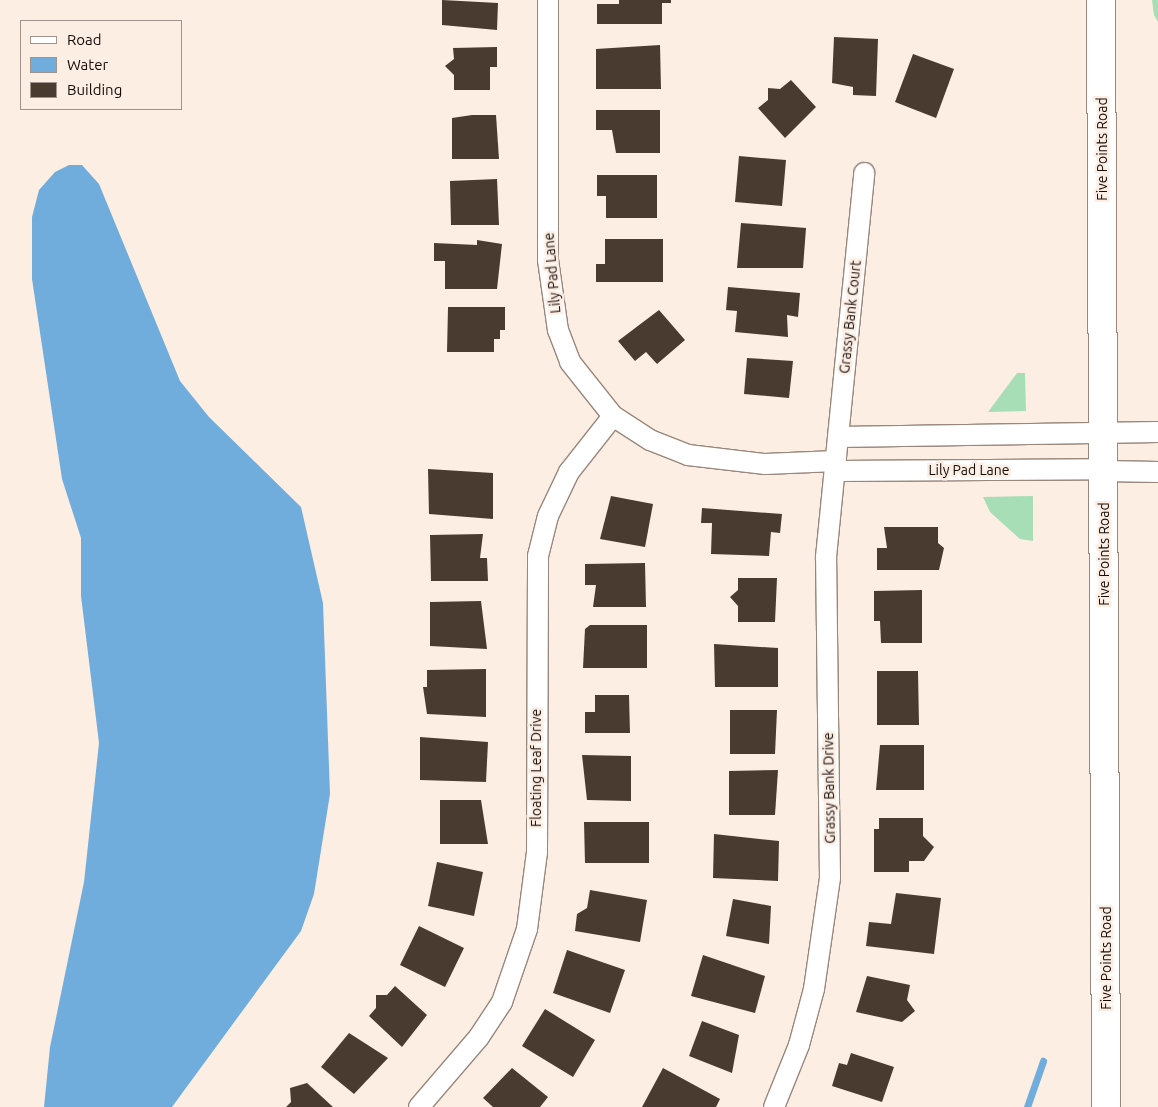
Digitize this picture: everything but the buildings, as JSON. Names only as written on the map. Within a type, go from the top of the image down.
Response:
[{"type":"street","name":"Lily Pad Lane","points":[[548,0],[552,299],[570,362],[613,416],[650,440],[688,454],[765,464],[1158,472]]},
{"type":"street","name":"Five Points Road","points":[[1101,0],[1106,1107]]},
{"type":"street","name":"Grassy Bank Court","points":[[835,466],[864,174]]},
{"type":"street","name":"Floating Leaf Drive","points":[[419,1107],[479,1038],[502,1002],[527,930],[537,852],[538,556],[548,516],[569,472],[613,416]]},
{"type":"street","points":[[838,437],[1104,431],[1158,432]]},
{"type":"street","name":"Grassy Bank Drive","points":[[774,1107],[799,1045],[814,989],[830,878],[826,557],[835,466]]},
{"type":"green space","points":[[1152,0],[1158,0],[1158,22],[1154,15]]},
{"type":"green space","points":[[1017,373],[1025,373],[1026,411],[988,412]]},
{"type":"green space","points":[[1033,496],[1033,541],[1020,539],[990,512],[983,497]]},
{"type":"water","points":[[69,165],[82,165],[99,184],[180,381],[209,417],[301,507],[323,603],[330,794],[314,894],[301,931],[172,1107],[44,1107],[50,1047],[84,882],[99,743],[81,596],[81,538],[62,479],[32,279],[32,217],[39,190],[55,172]]},
{"type":"waterway","points":[[1027,1107],[1043,1061]]}]
